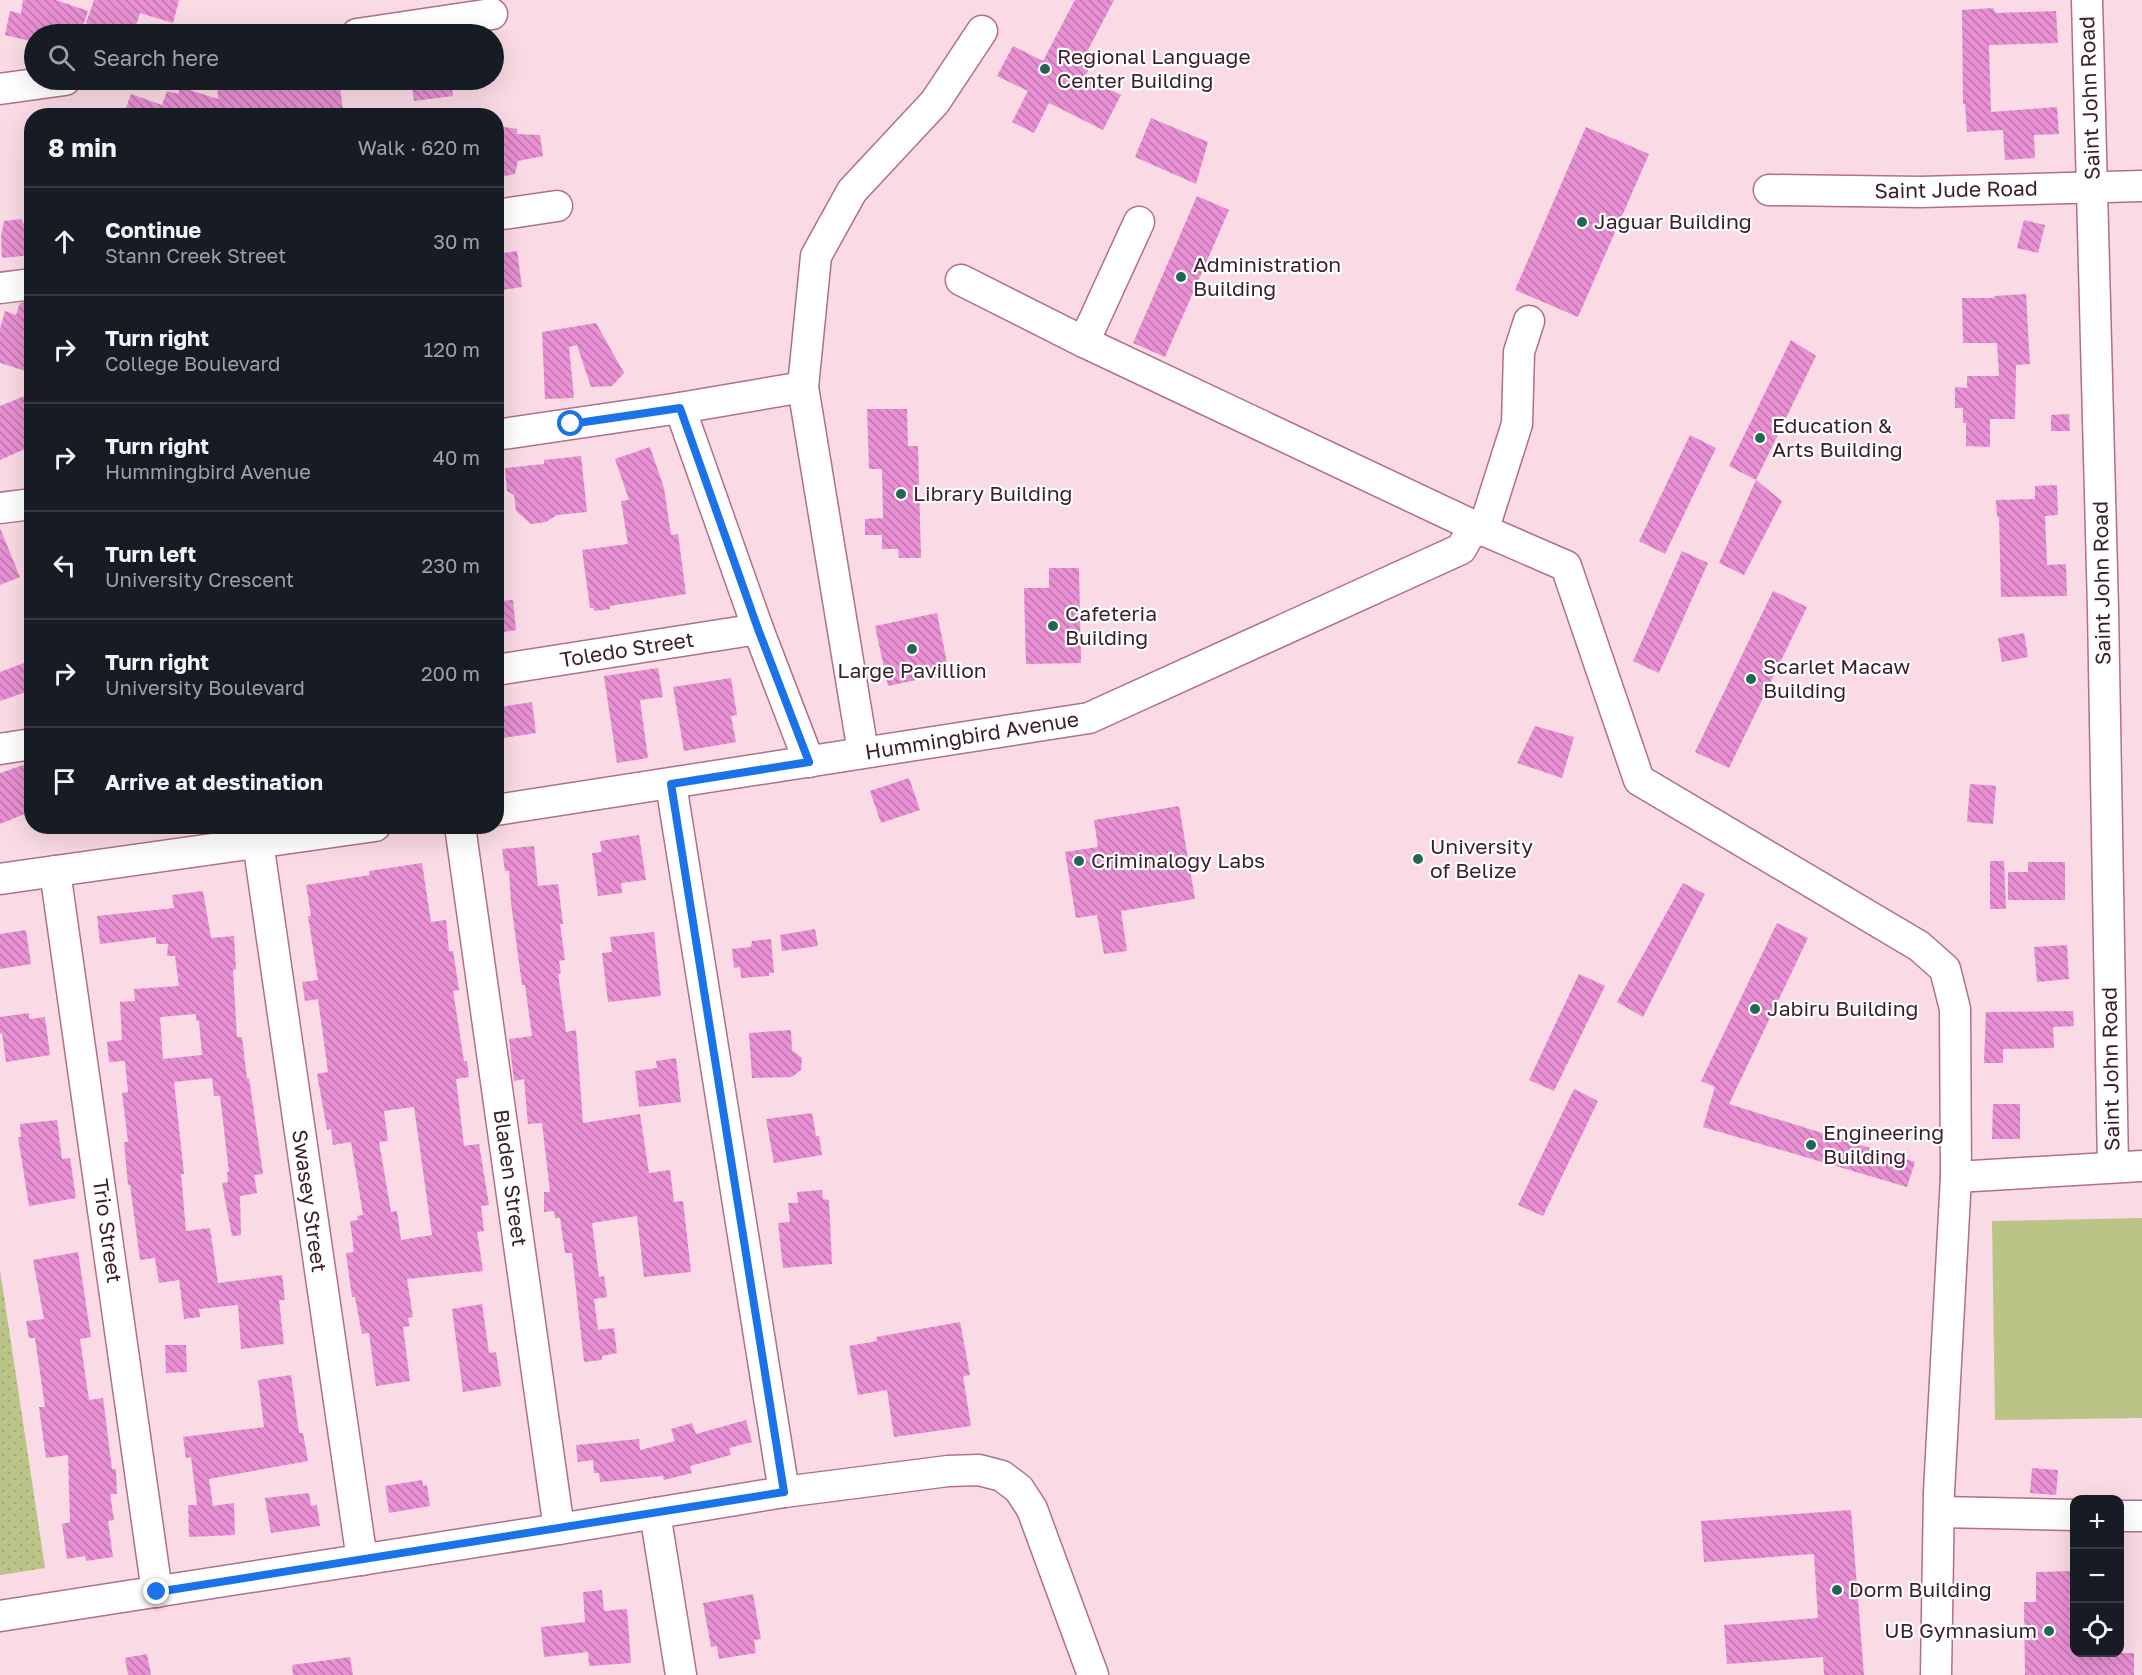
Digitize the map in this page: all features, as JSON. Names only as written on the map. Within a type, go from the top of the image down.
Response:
[{"type":"street","name":"Saint John Road","points":[[2087,0],[2127,1167]]},
{"type":"street","points":[[424,24],[492,14]]},
{"type":"street","points":[[863,752],[803,387],[816,256],[852,191],[935,102],[982,31]]},
{"type":"street","points":[[0,89],[24,86]]},
{"type":"street","name":"Saint Jude Road","points":[[1769,190],[1920,192],[2142,186]]},
{"type":"street","points":[[504,214],[557,206]]},
{"type":"street","points":[[1084,342],[1139,222]]},
{"type":"street","points":[[961,280],[1084,342],[1479,528],[1566,566],[1639,780],[1919,946],[1946,969],[1954,1010],[1956,1177],[1939,1512],[1936,1675]]},
{"type":"street","points":[[0,288],[24,285]]},
{"type":"street","name":"Hummingbird Avenue","points":[[504,809],[1089,718],[1461,549],[1479,528],[1517,424],[1520,352],[1528,321]]},
{"type":"street","points":[[504,434],[803,387]]},
{"type":"street","points":[[680,408],[758,629],[809,762]]},
{"type":"street","points":[[0,508],[24,505]]},
{"type":"street","name":"Toledo Street","points":[[504,669],[758,629]]},
{"type":"street","points":[[0,749],[24,745]]},
{"type":"street","points":[[671,784],[784,1492]]},
{"type":"street","points":[[0,879],[316,834]]},
{"type":"street","name":"Bladen Street","points":[[461,834],[559,1529]]},
{"type":"street","name":"Swasey Street","points":[[258,842],[362,1560]]},
{"type":"street","name":"Trio Street","points":[[55,871],[157,1592]]},
{"type":"street","points":[[1956,1177],[2127,1167]]},
{"type":"street","points":[[0,1616],[784,1492],[948,1471],[979,1470],[1002,1476],[1019,1489],[1032,1509],[1093,1675]]},
{"type":"street","points":[[1939,1512],[2070,1515]]},
{"type":"street","points":[[655,1513],[681,1675]]},
{"type":"street","points":[[2124,1516],[2142,1516]]},
{"type":"green space","points":[[2142,1218],[2142,1418],[1995,1420],[1992,1221]]},
{"type":"green space","points":[[0,1270],[45,1568],[0,1575]]},
{"type":"building","points":[[23,0],[56,0],[88,11],[83,24],[24,24],[24,40],[5,35],[10,11],[21,14]]},
{"type":"building","points":[[94,0],[179,0],[173,23],[140,13],[136,24],[86,23]]},
{"type":"building","name":"Regional Language Center Building","points":[[1075,0],[1114,0],[1088,50],[1096,54],[1085,77],[1121,95],[1103,130],[1049,103],[1034,133],[1012,122],[1028,91],[997,76],[1013,46],[1043,61]]},
{"type":"building","points":[[1993,8],[1996,13],[2056,11],[2058,43],[1989,45],[1991,112],[2057,107],[2059,134],[2034,135],[2035,158],[2005,160],[2003,130],[1967,132],[1965,104],[1963,104],[1962,10]]},
{"type":"building","points":[[179,90],[190,90],[218,99],[218,90],[340,90],[343,108],[126,108],[131,94],[162,105],[167,91],[178,94]]},
{"type":"building","points":[[412,90],[452,90],[453,96],[414,101]]},
{"type":"building","points":[[1151,118],[1208,142],[1196,184],[1135,157]]},
{"type":"building","points":[[504,127],[517,129],[517,134],[540,135],[543,156],[518,161],[515,174],[504,176]]},
{"type":"building","name":"Jaguar Building","points":[[1586,127],[1649,154],[1578,317],[1515,290]]},
{"type":"building","name":"Administration Building","points":[[1197,196],[1229,210],[1165,357],[1133,343]]},
{"type":"building","points":[[21,219],[24,224],[24,256],[2,258],[1,237],[4,221]]},
{"type":"building","points":[[2024,220],[2045,225],[2038,253],[2017,248]]},
{"type":"building","points":[[517,251],[522,287],[504,290],[504,253]]},
{"type":"building","points":[[2026,294],[2030,364],[2016,365],[2015,419],[1990,419],[1990,447],[1966,446],[1966,423],[1963,423],[1963,408],[1955,408],[1955,387],[1967,388],[1967,376],[1999,376],[1997,343],[1963,343],[1962,298],[1994,298],[1994,296]]},
{"type":"building","points":[[24,302],[24,370],[0,363],[0,329],[5,311],[16,315],[20,303]]},
{"type":"building","points":[[596,323],[624,373],[612,386],[591,387],[577,345],[569,347],[574,398],[545,399],[542,332]]},
{"type":"building","name":"Education & Arts Building","points":[[1791,340],[1816,356],[1756,480],[1729,466]]},
{"type":"building","points":[[24,396],[24,450],[0,460],[0,406]]},
{"type":"building","name":"Library Building","points":[[867,409],[907,409],[908,446],[918,446],[921,558],[899,558],[898,549],[882,549],[882,535],[865,535],[865,519],[883,518],[882,469],[869,469]]},
{"type":"building","points":[[2069,414],[2070,431],[2051,431],[2051,415]]},
{"type":"building","points":[[1690,435],[1716,448],[1665,554],[1639,541]]},
{"type":"building","points":[[650,447],[664,488],[671,535],[678,534],[686,594],[610,606],[610,609],[594,611],[594,608],[590,608],[582,550],[628,544],[621,501],[629,500],[615,459]]},
{"type":"building","points":[[581,456],[587,512],[557,515],[546,522],[531,524],[516,511],[514,495],[507,491],[505,468],[544,464],[544,460]]},
{"type":"building","points":[[1756,480],[1782,501],[1744,575],[1719,563]]},
{"type":"building","points":[[2057,485],[2058,515],[2045,516],[2047,565],[2066,564],[2067,596],[2001,597],[1999,517],[1997,517],[1996,500],[2035,499],[2035,486]]},
{"type":"building","points":[[0,528],[20,577],[0,585]]},
{"type":"building","points":[[1682,551],[1708,563],[1659,673],[1633,661]]},
{"type":"building","name":"Cafeteria Building","points":[[1049,568],[1079,568],[1081,663],[1026,664],[1024,588],[1049,588]]},
{"type":"building","name":"Scarlet Macaw Building","points":[[1773,591],[1807,607],[1729,768],[1695,752]]},
{"type":"building","points":[[513,600],[516,630],[504,632],[504,601]]},
{"type":"building","name":"Large Pavillion","points":[[937,613],[949,673],[888,686],[875,626]]},
{"type":"building","points":[[2024,633],[2028,657],[2002,662],[1998,638]]},
{"type":"building","points":[[24,663],[24,693],[0,701],[0,672]]},
{"type":"building","points":[[658,668],[663,697],[640,700],[648,758],[617,763],[604,676]]},
{"type":"building","points":[[731,678],[737,715],[731,716],[736,742],[684,751],[673,687]]},
{"type":"building","points":[[532,702],[536,733],[504,738],[504,706]]},
{"type":"building","points":[[1535,726],[1574,737],[1562,778],[1517,763]]},
{"type":"building","points":[[24,765],[24,814],[0,824],[0,773]]},
{"type":"building","points":[[909,778],[920,810],[881,823],[870,791]]},
{"type":"building","points":[[1970,784],[1996,786],[1993,824],[1967,822]]},
{"type":"building","name":"Criminalogy Labs","points":[[1179,806],[1195,899],[1121,911],[1127,951],[1104,954],[1097,915],[1076,918],[1065,852],[1098,847],[1094,820]]},
{"type":"building","points":[[639,835],[646,880],[621,883],[622,893],[598,896],[592,853],[602,852],[600,841]]},
{"type":"building","points":[[534,846],[538,886],[558,884],[565,960],[559,961],[561,973],[558,974],[566,1032],[576,1030],[583,1123],[640,1114],[649,1173],[670,1170],[674,1202],[683,1201],[691,1272],[644,1277],[637,1216],[592,1223],[599,1277],[604,1276],[607,1297],[594,1299],[598,1330],[614,1328],[617,1353],[602,1356],[602,1360],[584,1362],[572,1253],[565,1253],[560,1218],[555,1218],[554,1211],[544,1212],[544,1192],[550,1192],[542,1123],[528,1124],[524,1079],[514,1081],[509,1039],[532,1036],[525,985],[522,985],[509,871],[505,871],[502,849]]},
{"type":"building","points":[[1990,861],[2004,861],[2006,909],[1990,909]]},
{"type":"building","points":[[2028,862],[2065,862],[2065,900],[2008,900],[2008,872],[2028,872]]},
{"type":"building","points":[[422,863],[431,922],[446,920],[449,951],[453,951],[459,990],[453,991],[464,1061],[467,1061],[469,1077],[456,1079],[464,1146],[479,1144],[489,1205],[481,1206],[484,1231],[477,1232],[483,1271],[407,1279],[413,1317],[408,1318],[410,1326],[403,1327],[410,1381],[376,1386],[369,1333],[362,1334],[355,1297],[352,1297],[346,1253],[354,1252],[350,1221],[358,1220],[357,1216],[363,1215],[351,1142],[333,1145],[331,1129],[327,1130],[317,1074],[328,1072],[318,999],[305,1001],[302,982],[318,980],[308,916],[311,916],[306,885],[370,875],[369,871]],"holes":[[[414,1107],[432,1235],[401,1240],[397,1211],[391,1212],[379,1142],[388,1141],[384,1111]]]},
{"type":"building","points":[[1683,883],[1705,894],[1643,1017],[1617,1002]]},
{"type":"building","points":[[203,891],[211,938],[234,936],[236,969],[233,970],[237,1037],[242,1037],[263,1174],[254,1175],[257,1193],[240,1196],[241,1235],[232,1236],[222,1183],[228,1182],[227,1172],[229,1172],[220,1096],[214,1096],[212,1078],[174,1082],[184,1174],[181,1174],[186,1231],[210,1228],[218,1283],[282,1275],[285,1300],[279,1300],[284,1344],[241,1349],[238,1305],[199,1309],[200,1317],[184,1319],[179,1280],[159,1283],[155,1258],[140,1260],[130,1185],[128,1185],[124,1142],[128,1142],[122,1093],[128,1092],[125,1061],[109,1062],[107,1042],[122,1040],[120,1002],[135,1001],[134,989],[179,986],[175,956],[167,956],[168,944],[156,944],[156,937],[100,944],[97,916],[174,908],[172,895]],"holes":[[[196,1014],[196,1021],[199,1021],[202,1055],[163,1059],[160,1017]]]},
{"type":"building","points":[[1777,923],[1808,938],[1729,1104],[1915,1162],[1907,1187],[1703,1127],[1715,1087],[1701,1081]]},
{"type":"building","points":[[815,929],[818,946],[782,951],[780,935]]},
{"type":"building","points":[[26,930],[31,964],[0,969],[0,934]]},
{"type":"building","points":[[654,932],[661,996],[608,1002],[602,953],[612,952],[610,937]]},
{"type":"building","points":[[771,939],[774,973],[769,973],[769,976],[741,978],[740,967],[734,968],[732,949],[751,947],[752,941]]},
{"type":"building","points":[[2067,945],[2069,979],[2037,982],[2034,947]]},
{"type":"building","points":[[1579,974],[1605,986],[1554,1091],[1529,1080]]},
{"type":"building","points":[[2073,1011],[2074,1026],[2053,1027],[2054,1048],[2003,1049],[2003,1063],[1984,1063],[1986,1012]]},
{"type":"building","points":[[29,1013],[29,1019],[45,1017],[50,1055],[6,1062],[2,1033],[0,1034],[0,1017]]},
{"type":"building","points":[[791,1030],[792,1050],[802,1058],[801,1070],[792,1077],[752,1078],[749,1033]]},
{"type":"building","points":[[676,1058],[681,1102],[639,1107],[635,1071],[657,1068],[656,1061]]},
{"type":"building","points":[[1574,1089],[1598,1101],[1543,1216],[1518,1205]]},
{"type":"building","points":[[1993,1104],[2020,1104],[2020,1139],[1992,1139]]},
{"type":"building","points":[[812,1113],[822,1155],[774,1163],[766,1119]]},
{"type":"building","points":[[57,1120],[62,1159],[70,1158],[76,1198],[29,1206],[18,1137],[21,1137],[20,1124]]},
{"type":"building","points":[[822,1190],[823,1199],[829,1200],[832,1264],[783,1268],[778,1223],[790,1222],[788,1203],[798,1203],[797,1192]]},
{"type":"building","points":[[78,1252],[91,1337],[80,1339],[89,1400],[103,1398],[112,1469],[116,1469],[117,1494],[110,1494],[114,1520],[108,1521],[113,1557],[86,1561],[85,1556],[67,1559],[62,1524],[70,1522],[68,1455],[46,1458],[39,1407],[45,1407],[35,1338],[29,1338],[26,1321],[44,1319],[33,1260]]},
{"type":"building","points":[[482,1304],[489,1353],[496,1352],[501,1386],[463,1392],[452,1309]]},
{"type":"building","points":[[960,1322],[970,1375],[963,1376],[971,1426],[894,1437],[887,1390],[858,1395],[849,1346],[877,1341],[876,1337]]},
{"type":"building","points":[[165,1345],[186,1345],[187,1372],[166,1373]]},
{"type":"building","points":[[291,1375],[299,1433],[303,1433],[308,1461],[209,1479],[213,1506],[234,1503],[235,1535],[189,1537],[188,1505],[197,1505],[191,1457],[186,1458],[183,1437],[264,1427],[258,1380]]},
{"type":"building","points":[[746,1420],[752,1442],[729,1448],[731,1455],[690,1466],[692,1473],[664,1480],[663,1476],[600,1482],[599,1473],[594,1473],[593,1460],[578,1462],[576,1445],[639,1439],[640,1450],[675,1441],[671,1429],[692,1423],[696,1434]]},
{"type":"building","points":[[2032,1468],[2058,1470],[2056,1495],[2030,1493]]},
{"type":"building","points":[[422,1480],[423,1486],[427,1485],[430,1506],[389,1513],[385,1486]]},
{"type":"building","points":[[309,1493],[311,1506],[317,1505],[320,1526],[271,1533],[265,1498]]},
{"type":"building","name":"Dorm Building","points":[[1851,1510],[1864,1675],[1824,1675],[1823,1657],[1727,1664],[1724,1625],[1818,1618],[1814,1554],[1704,1562],[1701,1521]]},
{"type":"building","name":"UB Gymnasium","points":[[2070,1571],[2070,1657],[2124,1657],[2124,1653],[2134,1653],[2134,1675],[2025,1675],[2024,1602],[2036,1602],[2036,1572]]},
{"type":"building","points":[[602,1590],[604,1611],[627,1609],[631,1663],[589,1666],[588,1652],[544,1657],[541,1627],[585,1622],[583,1592]]},
{"type":"building","points":[[753,1594],[761,1639],[754,1640],[756,1653],[719,1659],[717,1646],[711,1647],[703,1603]]},
{"type":"building","points":[[147,1654],[151,1675],[128,1675],[125,1658]]},
{"type":"building","points":[[350,1657],[353,1675],[293,1675],[292,1665]]},
{"type":"place","name":"Regional Language Center Building","points":[[1045,69]]},
{"type":"place","name":"Jaguar Building","points":[[1582,222]]},
{"type":"place","name":"Administration Building","points":[[1181,277]]},
{"type":"place","name":"Education & Arts Building","points":[[1760,438]]},
{"type":"place","name":"Library Building","points":[[901,494]]},
{"type":"place","name":"Cafeteria Building","points":[[1053,626]]},
{"type":"place","name":"Large Pavillion","points":[[912,649]]},
{"type":"place","name":"Scarlet Macaw Building","points":[[1751,679]]},
{"type":"place","name":"University of Belize","points":[[1418,859]]},
{"type":"place","name":"Criminalogy Labs","points":[[1079,861]]},
{"type":"place","name":"Jabiru Building","points":[[1755,1009]]},
{"type":"place","name":"Engineering Building","points":[[1811,1145]]},
{"type":"place","name":"Dorm Building","points":[[1837,1590]]},
{"type":"place","name":"UB Gymnasium","points":[[2049,1631]]},
{"type":"route","points":[[157,1592],[784,1492],[671,784],[809,762],[758,629],[680,408],[571,424]]}]
